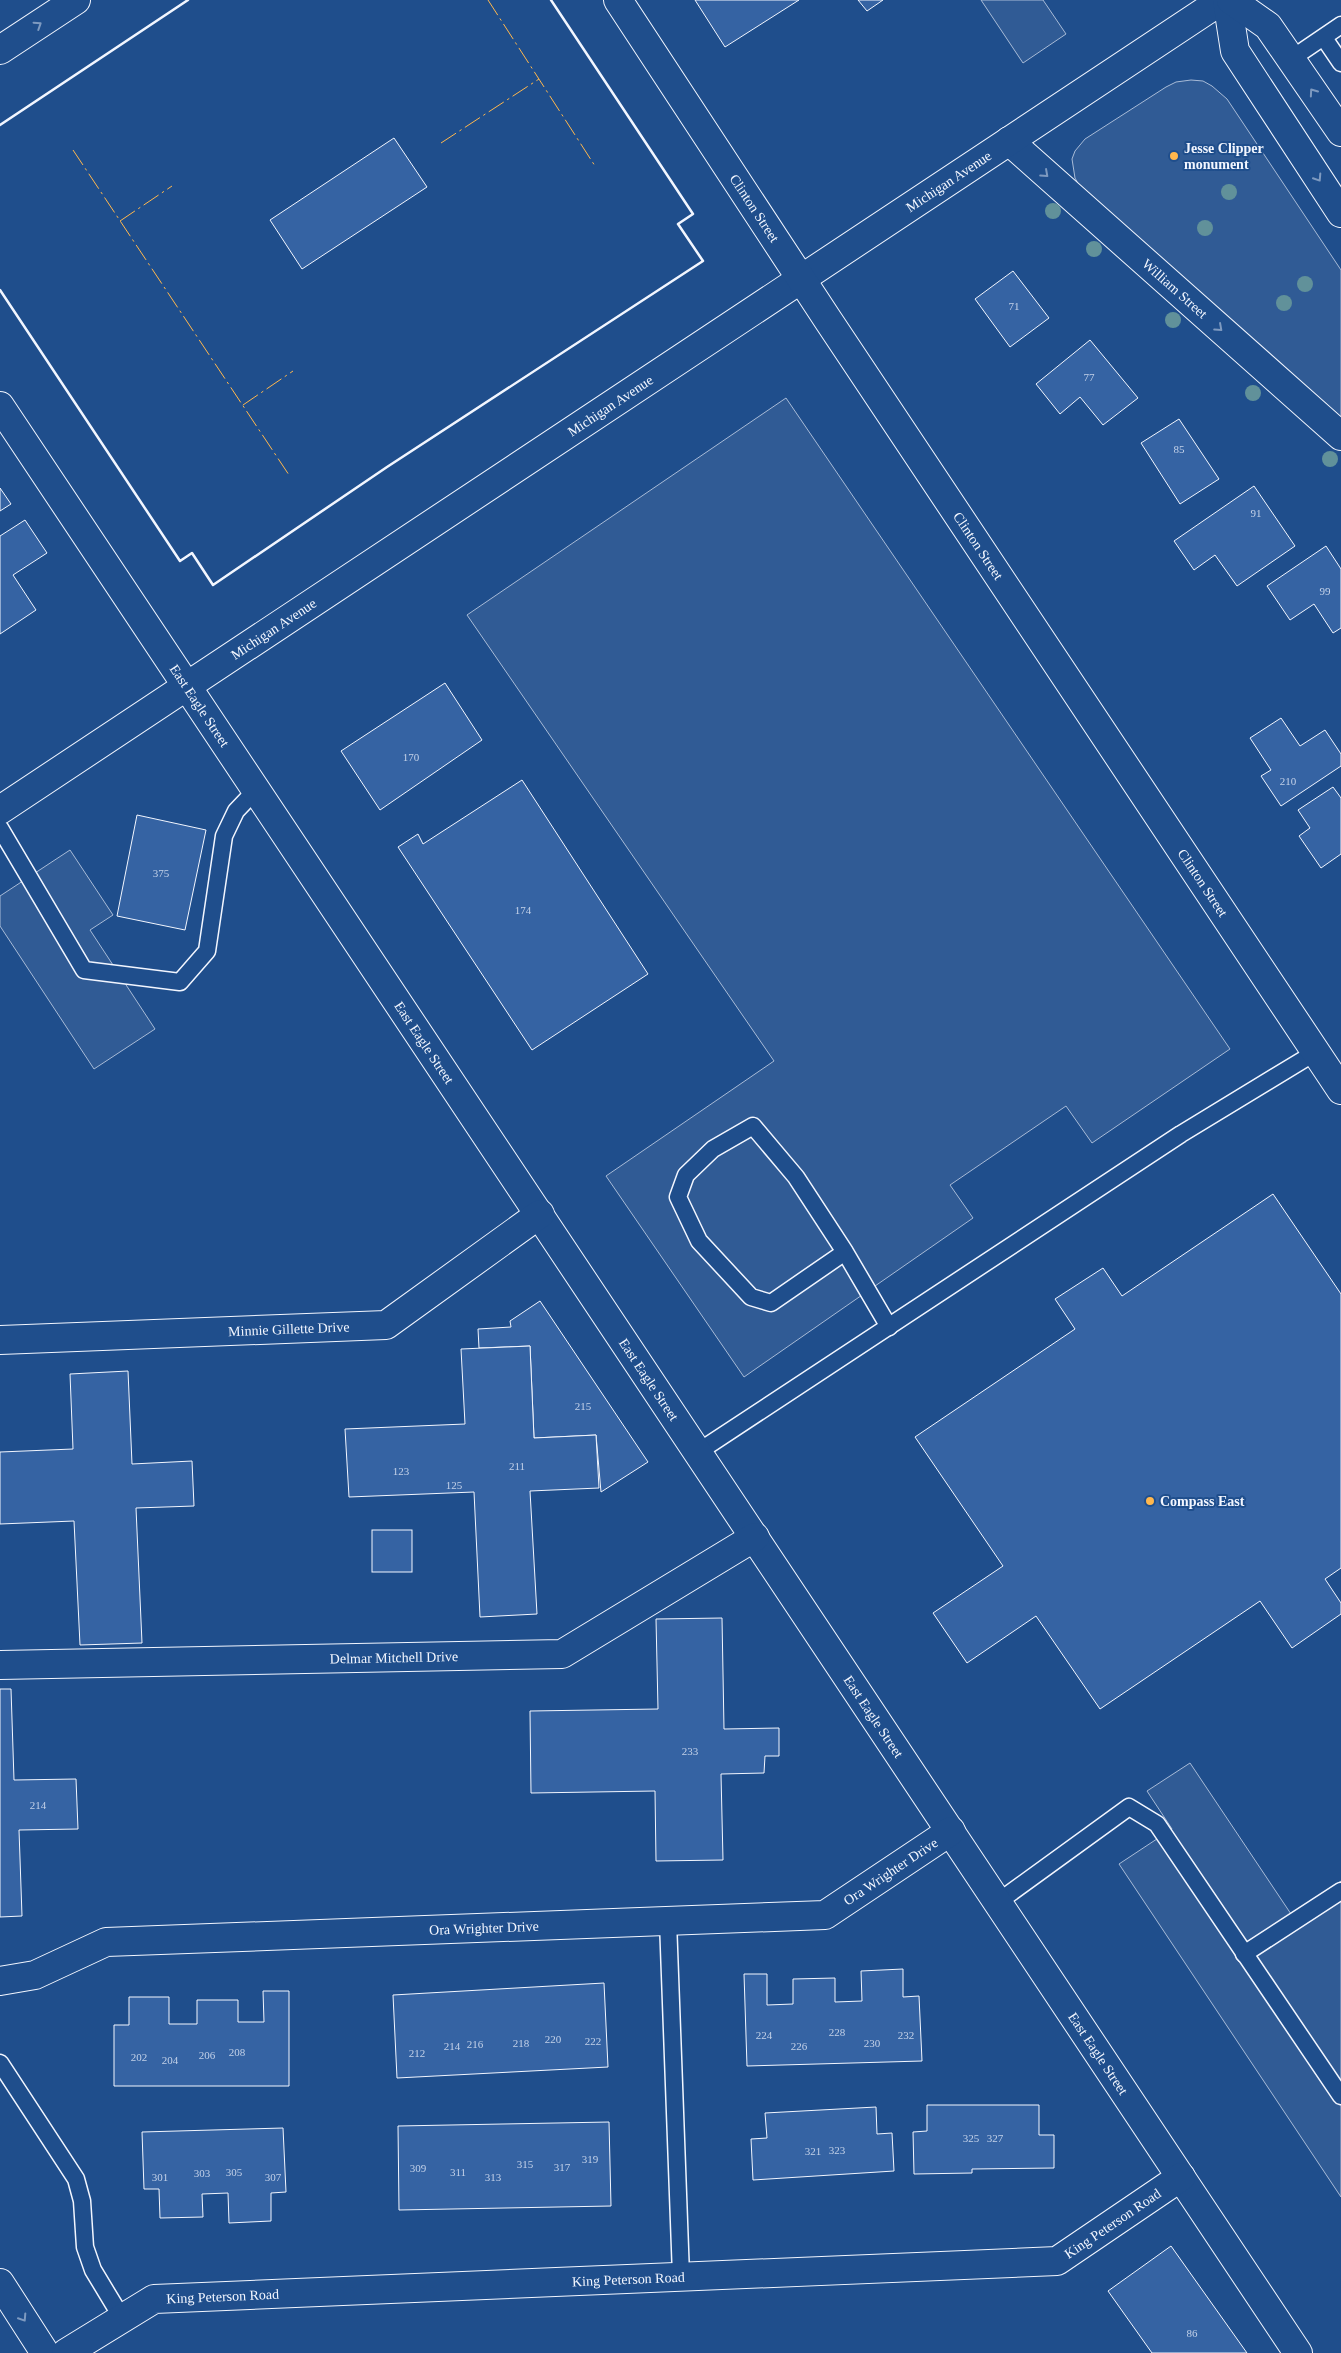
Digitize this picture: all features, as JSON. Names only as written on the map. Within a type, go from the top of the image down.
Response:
[{"type":"main road","points":[[0,50],[76,0]]},
{"type":"main road","name":"Clinton Street","points":[[618,0],[1341,1090]]},
{"type":"main road","name":"Michigan Avenue","points":[[0,810],[1222,0]]},
{"type":"main road","points":[[1227,0],[1235,51],[1341,213]]},
{"type":"main road","points":[[1232,0],[1268,26],[1341,132]]},
{"type":"main road","name":"William Street","points":[[1009,141],[1341,436]]},
{"type":"main road","name":"East Eagle Street","points":[[1,409],[540,1214],[1298,2353]]},
{"type":"main road","name":"Minnie Gillette Drive","points":[[0,1340],[386,1325],[540,1214]]},
{"type":"main road","name":"Delmar Mitchell Drive","points":[[0,1665],[562,1654],[755,1537]]},
{"type":"main road","name":"Ora Wrighter Drive","points":[[0,1981],[35,1974],[106,1942],[825,1915],[951,1831]]},
{"type":"main road","name":"King Peterson Road","points":[[66,2353],[154,2299],[1057,2261],[1181,2177]]},
{"type":"main road","points":[[0,2283],[45,2353]]},
{"type":"lane","points":[[1291,59],[1341,25]]},
{"type":"lane","points":[[1324,38],[1341,62]]},
{"type":"lane","points":[[0,828],[84,970],[180,982],[207,951],[224,836],[236,811],[256,790]]},
{"type":"lane","points":[[698,1452],[1181,1134],[1316,1052]]},
{"type":"lane","points":[[845,1252],[772,1304],[751,1298],[699,1241],[678,1197],[686,1176],[713,1149],[753,1126],[796,1177],[845,1252],[889,1327]]},
{"type":"lane","points":[[998,1902],[1129,1807],[1157,1824],[1341,2096]]},
{"type":"lane","points":[[1244,1954],[1341,1891]]},
{"type":"lane","points":[[668,1921],[681,2276]]},
{"type":"lane","points":[[0,2063],[76,2179],[82,2201],[88,2255],[93,2270],[122,2318]]},
{"type":"shaded area","points":[[981,0],[1043,0],[1066,34],[1023,63]]},
{"type":"shaded area","name":"Jesse Clipper monument","points":[[1203,81],[1227,99],[1341,270],[1341,417],[1080,187],[1075,178],[1072,159],[1075,151],[1085,139],[1166,87],[1176,82]]},
{"type":"shaded area","points":[[786,398],[1230,1049],[1092,1143],[1066,1106],[950,1185],[973,1218],[744,1377],[606,1176],[774,1061],[467,615]]},
{"type":"shaded area","points":[[70,850],[113,915],[90,930],[155,1029],[94,1069],[0,926],[0,896]]},
{"type":"shaded area","points":[[1190,1763],[1291,1914],[1341,1881],[1341,2197],[1119,1864],[1172,1829],[1147,1791]]},
{"type":"building","points":[[695,0],[799,0],[725,47]]},
{"type":"building","points":[[858,0],[883,0],[867,11]]},
{"type":"building","points":[[394,138],[427,187],[302,269],[270,220]]},
{"type":"building","points":[[1013,271],[1049,318],[1010,347],[975,299]]},
{"type":"building","points":[[1090,340],[1138,398],[1103,425],[1080,397],[1060,414],[1036,384]]},
{"type":"building","points":[[1179,419],[1219,479],[1180,504],[1141,443]]},
{"type":"building","points":[[1254,486],[1295,546],[1237,586],[1215,555],[1194,570],[1174,541]]},
{"type":"building","points":[[0,488],[11,504],[0,511]]},
{"type":"building","points":[[25,520],[47,553],[13,575],[36,610],[0,634],[0,536]]},
{"type":"building","points":[[1326,546],[1341,569],[1341,628],[1333,633],[1314,604],[1290,620],[1267,586]]},
{"type":"building","points":[[445,683],[482,740],[380,810],[341,751]]},
{"type":"building","points":[[1281,718],[1300,746],[1325,730],[1341,754],[1341,766],[1281,806],[1261,776],[1271,770],[1250,738]]},
{"type":"building","points":[[522,780],[648,974],[532,1050],[398,847],[418,834],[423,844]]},
{"type":"building","points":[[1333,787],[1341,798],[1341,854],[1321,868],[1299,836],[1310,828],[1298,810]]},
{"type":"building","points":[[137,815],[206,830],[185,930],[117,916]]},
{"type":"building","name":"Compass East","points":[[1273,1194],[1341,1294],[1341,1568],[1325,1579],[1341,1603],[1341,1614],[1292,1648],[1260,1601],[1100,1709],[1036,1616],[967,1663],[933,1613],[1003,1566],[915,1437],[1075,1329],[1055,1299],[1103,1268],[1122,1296]]},
{"type":"building","points":[[540,1301],[648,1462],[601,1492],[596,1435],[534,1438],[530,1346],[479,1348],[478,1329],[511,1327],[510,1321]]},
{"type":"building","points":[[530,1346],[534,1438],[596,1435],[599,1488],[530,1491],[537,1614],[480,1617],[474,1492],[349,1497],[345,1429],[465,1424],[461,1349]]},
{"type":"building","points":[[128,1371],[132,1464],[192,1461],[194,1506],[136,1508],[142,1643],[80,1645],[74,1521],[0,1524],[0,1452],[73,1449],[70,1374]]},
{"type":"building","points":[[372,1530],[412,1530],[412,1572],[372,1572]]},
{"type":"building","points":[[722,1618],[724,1729],[779,1728],[779,1756],[765,1756],[764,1773],[721,1774],[723,1860],[656,1861],[655,1791],[531,1793],[530,1711],[658,1709],[656,1619]]},
{"type":"building","points":[[0,1689],[11,1689],[14,1780],[76,1779],[78,1829],[19,1830],[22,1916],[0,1917]]},
{"type":"building","points":[[903,1969],[903,1997],[919,1996],[922,2061],[747,2066],[744,1974],[767,1974],[767,2005],[793,2004],[793,1979],[835,1978],[835,2002],[862,2001],[861,1971]]},
{"type":"building","points":[[604,1983],[608,2067],[397,2078],[393,1995]]},
{"type":"building","points":[[263,1991],[289,1991],[289,2086],[114,2086],[114,2025],[129,2025],[129,1997],[169,1997],[169,2024],[197,2024],[197,2000],[238,2000],[238,2022],[264,2022]]},
{"type":"building","points":[[927,2105],[1039,2105],[1039,2135],[1054,2135],[1054,2168],[972,2169],[972,2173],[914,2174],[913,2132],[927,2131]]},
{"type":"building","points":[[876,2107],[877,2134],[892,2133],[894,2171],[753,2180],[751,2139],[767,2138],[765,2113]]},
{"type":"building","points":[[609,2122],[611,2206],[399,2210],[398,2126]]},
{"type":"building","points":[[283,2128],[286,2192],[271,2193],[271,2221],[229,2223],[228,2193],[202,2194],[203,2217],[160,2218],[159,2189],[144,2189],[142,2132]]},
{"type":"building","points":[[1171,2246],[1247,2353],[1152,2353],[1108,2291]]},
{"type":"wall","points":[[0,125],[188,0]]},
{"type":"wall","points":[[0,290],[180,561],[192,553],[213,585],[387,467],[703,261],[678,224],[693,214],[551,0]]},
{"type":"power","points":[[488,0],[595,166]]},
{"type":"power","points":[[441,143],[539,79]]},
{"type":"power","points":[[73,150],[289,475]]},
{"type":"power","points":[[120,221],[172,186]]},
{"type":"power","points":[[243,405],[293,371]]},
{"type":"place","name":"Jesse Clipper monument","points":[[1174,156]]},
{"type":"place","name":"Compass East","points":[[1150,1501]]}]
